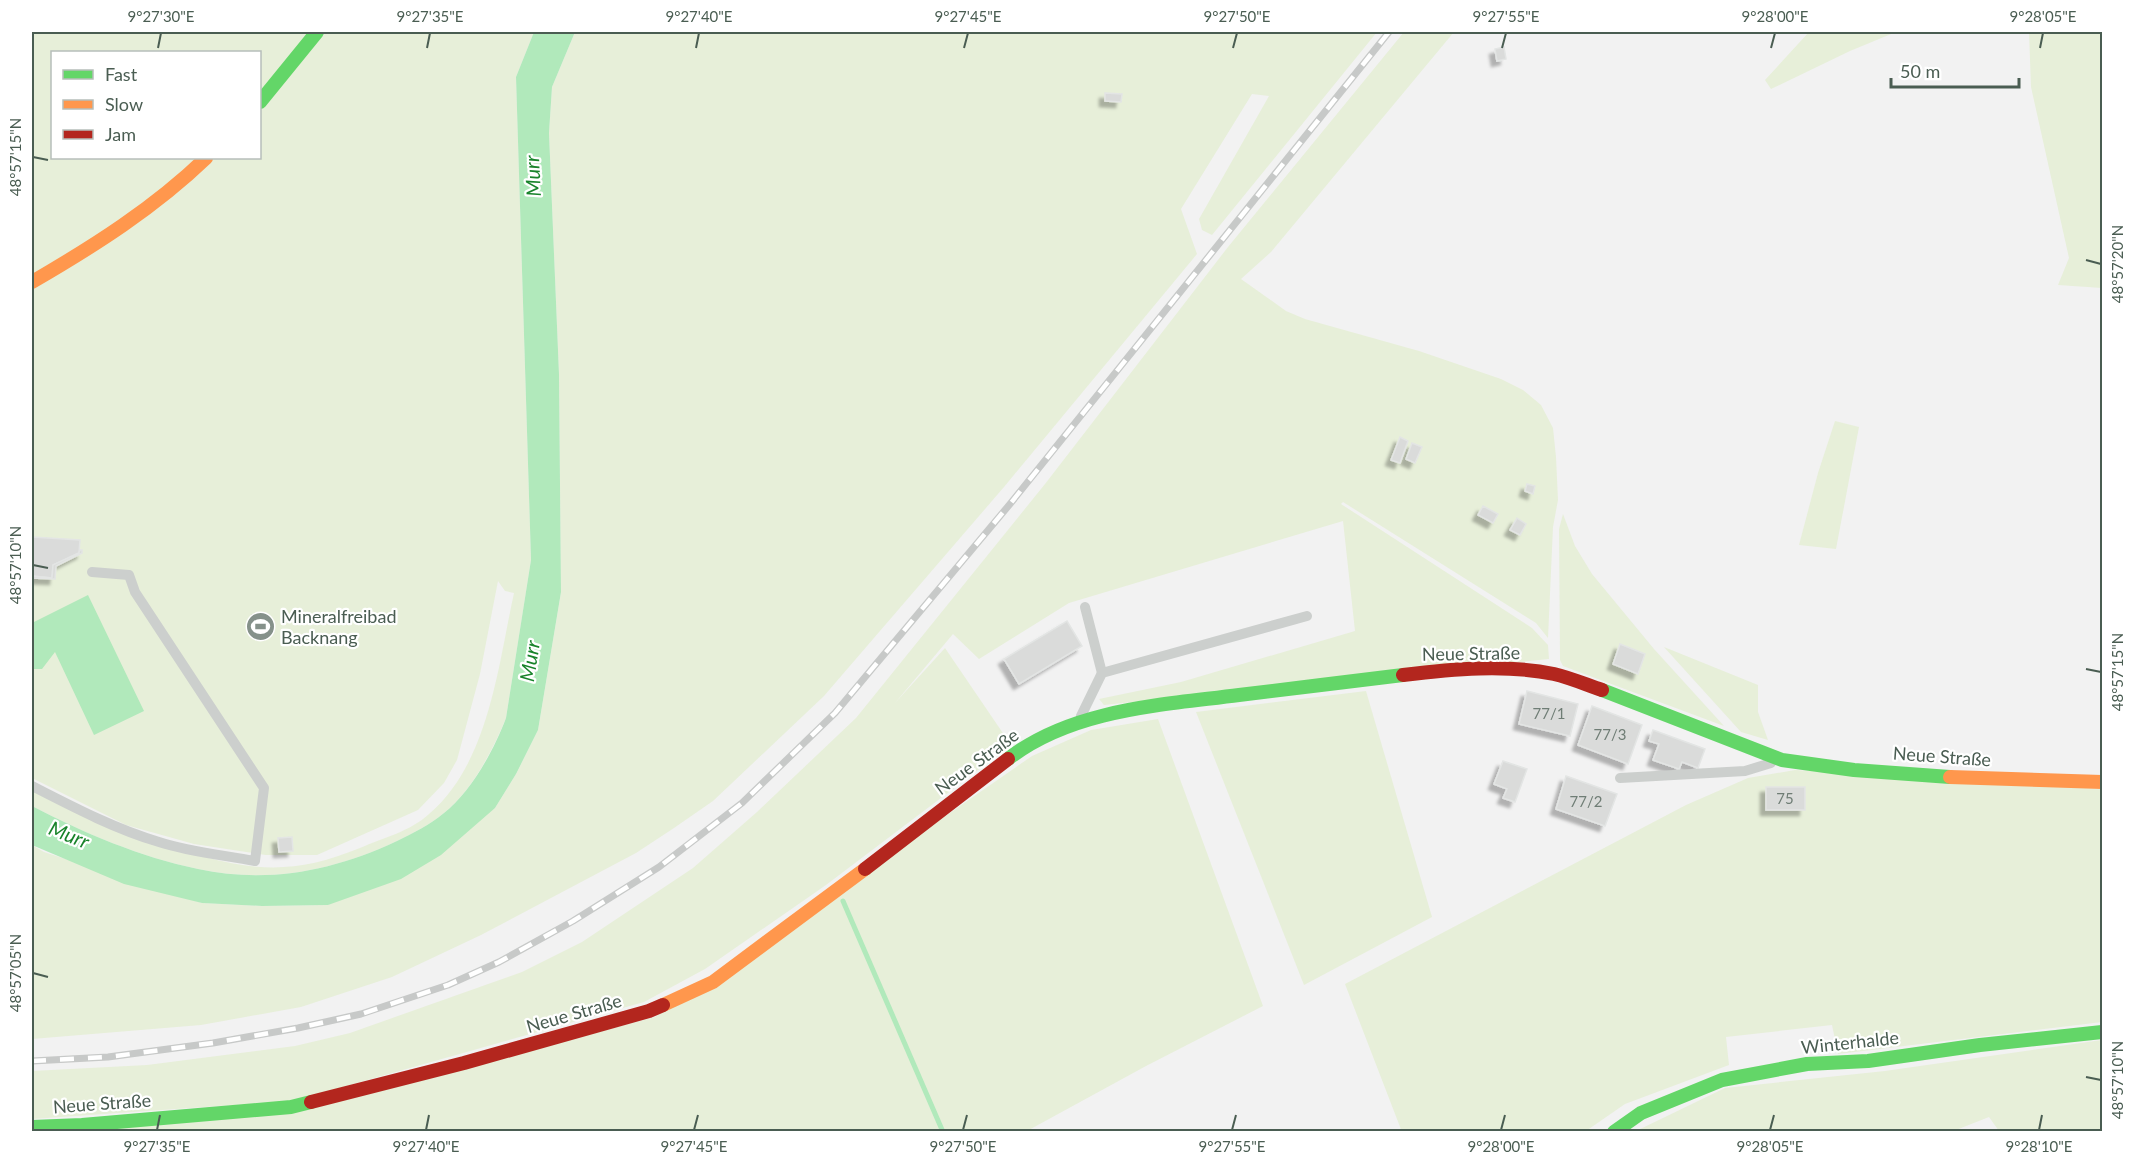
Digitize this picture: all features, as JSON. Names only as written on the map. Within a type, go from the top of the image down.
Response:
[{"type":"street","points":[[261,101],[317,32]]},
{"type":"street","points":[[32,282],[93,246],[160,197],[205,159]]},
{"type":"street","name":"Neue Straße","points":[[32,1127],[82,1125],[291,1107],[464,1063],[649,1011],[713,982],[1022,748],[1078,722],[1151,706],[1442,670],[1510,669],[1553,674],[1571,679],[1782,760],[1854,770],[1978,779],[2103,782]]},
{"type":"street","name":"Winterhalde","points":[[1614,1131],[1641,1113],[1722,1080],[1808,1065],[1868,1061],[1980,1045],[2103,1032]]},
{"type":"lane","points":[[32,786],[129,832],[160,843],[255,861],[264,788],[135,592],[129,575],[92,572]]},
{"type":"lane","points":[[1078,722],[1102,673],[1085,607]]},
{"type":"lane","points":[[1102,673],[1307,616]]},
{"type":"lane","points":[[1620,778],[1745,771],[1782,760]]},
{"type":"shaded area","points":[[32,32],[534,32],[516,77],[531,560],[506,718],[488,757],[454,804],[421,828],[397,841],[349,860],[300,872],[275,875],[224,873],[176,864],[113,843],[32,806],[32,790],[205,857],[247,866],[284,867],[320,861],[339,856],[405,830],[422,820],[449,793],[478,741],[496,682],[514,593],[505,591],[498,581],[480,674],[457,760],[444,783],[418,810],[317,855],[266,855],[194,844],[126,825],[32,778]]},
{"type":"shaded area","points":[[575,32],[1377,32],[1212,235],[1202,230],[1199,219],[1269,96],[1252,94],[1181,209],[1197,254],[1004,487],[824,696],[713,801],[636,853],[481,935],[392,977],[301,1007],[201,1025],[32,1039],[32,845],[44,852],[202,903],[262,906],[328,905],[495,808],[516,774],[538,730],[561,592],[559,374],[549,133],[552,87]]},
{"type":"shaded area","points":[[1404,32],[1454,32],[1271,252],[1241,279],[1286,311],[1305,319],[1419,351],[1501,379],[1523,390],[1541,405],[1553,428],[1558,500],[1553,527],[1548,638],[1536,623],[1343,502],[1341,504],[1532,628],[1548,645],[1549,659],[1104,705],[1099,699],[1181,682],[1355,631],[1343,521],[1069,603],[979,659],[953,634],[895,703],[945,648],[1011,745],[826,885],[705,969],[644,1002],[293,1101],[32,1119],[32,1071],[147,1065],[295,1046],[350,1033],[522,972],[582,942],[693,868],[757,812],[856,718],[1045,484],[1228,247]]},
{"type":"shaded area","points":[[1809,32],[1896,32],[1771,89],[1765,80]]},
{"type":"shaded area","points":[[2029,32],[2102,32],[2102,288],[2058,285],[2069,258],[2031,87]]},
{"type":"shaded area","points":[[1835,421],[1859,427],[1836,549],[1799,545],[1818,473]]},
{"type":"shaded area","points":[[1563,514],[1575,546],[1592,574],[1654,649],[1724,726],[1563,666],[1560,660],[1559,529]]},
{"type":"shaded area","points":[[1664,647],[1758,685],[1758,712],[1768,740],[1741,732]]},
{"type":"shaded area","points":[[1366,691],[1432,917],[1304,985],[1196,712]]},
{"type":"shaded area","points":[[1158,719],[1263,1006],[1027,1131],[65,1132],[293,1113],[655,1017],[1032,756],[1091,730]]},
{"type":"shaded area","points":[[1795,770],[2102,789],[2102,1022],[1838,1054],[1832,1025],[1726,1037],[1729,1065],[1625,1104],[1586,1131],[1402,1132],[1345,984],[1686,805],[1748,778]]},
{"type":"shaded area","points":[[2102,1040],[2102,1131],[1999,1131],[1989,1117],[1951,1132],[1634,1132],[1725,1088],[1885,1071]]},
{"type":"water","name":"Murr","points":[[534,32],[575,32],[552,87],[549,133],[559,374],[561,592],[538,730],[516,774],[495,808],[441,855],[401,879],[328,905],[262,906],[202,903],[124,884],[32,845],[32,806],[113,843],[176,864],[224,873],[250,875],[300,872],[349,860],[397,841],[421,828],[454,804],[481,770],[506,718],[531,560],[516,77]]},
{"type":"water","points":[[88,595],[144,711],[94,735],[55,652],[42,669],[32,669],[32,623]]},
{"type":"building","points":[[1504,47],[1506,59],[1497,61],[1495,49]]},
{"type":"building","points":[[1105,93],[1122,94],[1121,102],[1105,101]]},
{"type":"building","points":[[1400,437],[1408,441],[1400,463],[1391,460]]},
{"type":"building","points":[[1412,443],[1422,447],[1415,463],[1406,459]]},
{"type":"building","points":[[1527,484],[1535,486],[1533,494],[1525,491]]},
{"type":"building","points":[[1483,506],[1498,514],[1493,523],[1478,515]]},
{"type":"building","points":[[1517,518],[1526,524],[1520,535],[1510,530]]},
{"type":"building","points":[[32,537],[80,540],[79,553],[53,565],[52,578],[32,576]]},
{"type":"building","points":[[80,550],[82,553],[56,566],[55,579],[32,578],[32,576],[52,578],[53,565],[79,553]]},
{"type":"building","points":[[1067,621],[1082,646],[1019,684],[1004,659]]},
{"type":"building","points":[[1620,644],[1645,654],[1638,674],[1613,664]]},
{"type":"building","points":[[1527,691],[1578,704],[1570,736],[1519,724]]},
{"type":"building","points":[[1592,706],[1642,725],[1628,764],[1578,745]]},
{"type":"building","points":[[1653,730],[1705,749],[1698,768],[1682,762],[1679,769],[1653,760],[1659,744],[1649,741]]},
{"type":"building","points":[[1503,761],[1527,769],[1515,802],[1503,798],[1507,789],[1494,784]]},
{"type":"building","points":[[1566,776],[1617,794],[1605,826],[1556,809]]},
{"type":"building","points":[[1766,787],[1805,787],[1805,810],[1766,810]]},
{"type":"building","points":[[292,837],[293,851],[279,852],[278,838]]},
{"type":"waterway","points":[[843,901],[943,1132]]},
{"type":"railway","points":[[32,1061],[108,1057],[213,1043],[361,1014],[448,985],[499,962],[573,921],[659,867],[742,803],[835,713],[1010,504],[1389,32]]},
{"type":"traffic: fast","points":[[261,101],[317,32]]},
{"type":"traffic: fast","points":[[1008,759],[1033,742],[1060,729],[1119,712],[1179,702],[1403,675]]},
{"type":"traffic: fast","points":[[1602,690],[1782,760],[1854,770],[1950,777]]},
{"type":"traffic: fast","points":[[1614,1132],[1641,1113],[1722,1080],[1807,1064],[1868,1061],[1980,1045],[2102,1032]]},
{"type":"traffic: fast","points":[[32,1127],[82,1125],[291,1107],[311,1102]]},
{"type":"traffic: slow","points":[[32,282],[123,225],[166,193],[205,159]]},
{"type":"traffic: slow","points":[[1950,777],[2102,782]]},
{"type":"traffic: slow","points":[[663,1005],[713,982],[865,869]]},
{"type":"traffic: jam","points":[[1403,675],[1460,669],[1517,669],[1554,674],[1602,690]]},
{"type":"traffic: jam","points":[[865,869],[1008,759]]},
{"type":"traffic: jam","points":[[311,1102],[464,1063],[649,1011],[663,1005]]},
{"type":"place","name":"Mineralfreibad Backnang","points":[[260,627]]}]
